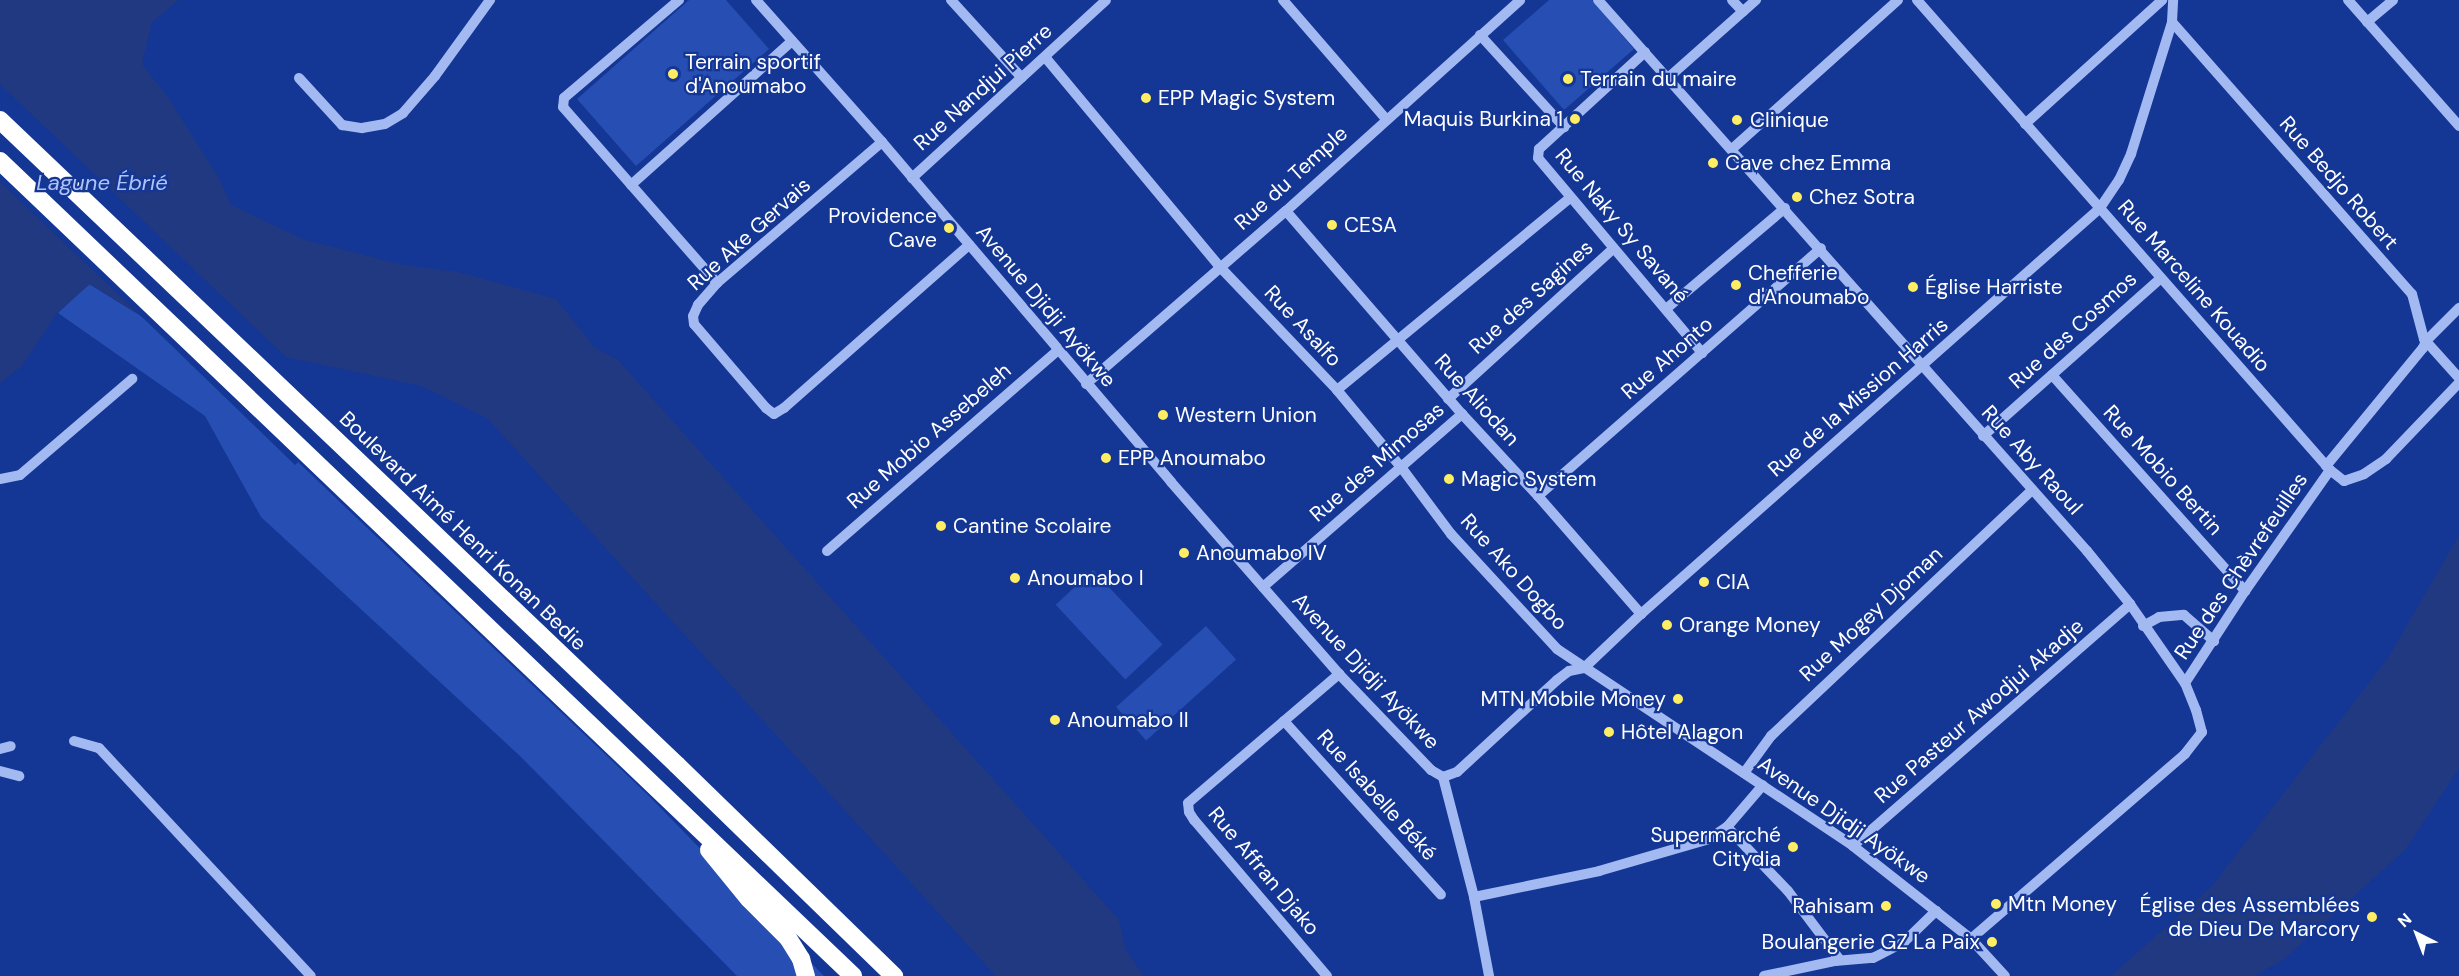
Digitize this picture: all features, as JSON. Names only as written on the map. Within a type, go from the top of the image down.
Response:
[{"type":"highway","name":"Boulevard Aimé Henri Konan Bedie","points":[[0,120],[894,976]]},
{"type":"highway","points":[[0,161],[854,976]]},
{"type":"highway","points":[[657,786],[749,899],[788,938],[801,959],[806,976]]},
{"type":"street","points":[[299,78],[342,125],[362,128],[385,124],[403,113],[435,76],[490,0]]},
{"type":"street","points":[[679,0],[564,98],[563,107],[717,283]]},
{"type":"street","name":"Avenue Djidji Ayökwe","points":[[756,0],[882,142],[1086,384],[1339,674],[1431,770],[1443,777],[1457,772],[1557,680],[1569,671],[1584,668],[1853,846],[1971,939],[2005,976]]},
{"type":"street","points":[[951,0],[1022,78]]},
{"type":"street","name":"Rue Nandjui Pierre","points":[[912,178],[1106,0]]},
{"type":"street","points":[[1283,0],[1386,119]]},
{"type":"street","name":"Rue du Temple","points":[[1086,384],[1286,210],[1520,0]]},
{"type":"street","name":"Rue Aby Raoul","points":[[1598,0],[1821,248],[1983,436],[2087,551],[2130,604],[2143,626],[2185,683],[2196,710],[2202,732],[2185,754],[1971,939]]},
{"type":"street","points":[[1732,0],[1743,12]]},
{"type":"street","points":[[1668,78],[1756,0]]},
{"type":"street","points":[[1731,149],[1898,0]]},
{"type":"street","name":"Rue Marceline Kouadio","points":[[1917,0],[2328,468]]},
{"type":"street","points":[[2025,124],[2162,0]]},
{"type":"street","name":"Rue de la Mission Harris","points":[[1584,668],[1641,614],[2100,208],[2119,180],[2131,154],[2172,22],[2173,0]]},
{"type":"street","points":[[2348,0],[2459,126]]},
{"type":"street","points":[[2367,22],[2392,0]]},
{"type":"street","name":"Rue Bedjo Robert","points":[[2172,22],[2412,294],[2426,341],[2459,378]]},
{"type":"street","points":[[1480,35],[1564,127]]},
{"type":"street","points":[[631,185],[792,41]]},
{"type":"street","name":"Rue Naky Sy Savané","points":[[1645,52],[1538,152],[1538,158],[1702,353]]},
{"type":"street","name":"Rue Asalfo","points":[[1045,57],[1220,267],[1337,390],[1570,198]]},
{"type":"street","name":"Rue Ake Gervais","points":[[882,142],[717,283],[698,304],[693,316],[694,324],[766,408],[774,414],[784,408],[969,245]]},
{"type":"street","points":[[1666,309],[1785,208]]},
{"type":"street","name":"Rue Aliodan","points":[[1286,210],[1448,399],[1538,496],[1641,614]]},
{"type":"street","name":"Rue des Sagines","points":[[1448,399],[1614,248]]},
{"type":"street","name":"Rue Ahonto","points":[[1538,496],[1821,248]]},
{"type":"street","name":"Rue des Cosmos","points":[[1983,436],[2161,278]]},
{"type":"street","name":"Rue des Chèvrefeuilles","points":[[2185,683],[2328,468],[2423,348],[2426,341],[2459,308]]},
{"type":"street","name":"Rue Mobio Assebeleh","points":[[826,551],[1058,350]]},
{"type":"street","name":"Rue Mobio Bertin","points":[[2052,375],[2245,591]]},
{"type":"street","points":[[0,479],[20,475],[132,379]]},
{"type":"street","points":[[2328,468],[2344,481],[2364,474],[2386,459],[2459,383]]},
{"type":"street","name":"Rue Ako Dogbo","points":[[1337,390],[1401,466],[1451,534],[1557,649],[1584,668]]},
{"type":"street","name":"Rue des Mimosas","points":[[1263,586],[1462,414]]},
{"type":"street","name":"Rue Mogey Djoman","points":[[1744,773],[1771,736],[2032,490]]},
{"type":"street","name":"Rue Pasteur Awodjui Akadje","points":[[1853,846],[2130,604]]},
{"type":"street","points":[[2143,626],[2159,617],[2184,615],[2214,641]]},
{"type":"street","name":"Rue Affran Djako","points":[[1327,976],[1189,812],[1188,803],[1339,674]]},
{"type":"street","name":"Rue Isabelle Béké","points":[[1284,721],[1441,895]]},
{"type":"street","points":[[74,741],[99,748],[311,976]]},
{"type":"street","points":[[0,748],[11,746]]},
{"type":"street","points":[[0,771],[19,776]]},
{"type":"street","points":[[1443,777],[1474,897],[1489,976]]},
{"type":"street","points":[[1474,897],[1599,871],[1654,857],[1709,838],[1727,827],[1762,785]]},
{"type":"street","points":[[1727,827],[1788,891],[1840,960]]},
{"type":"street","points":[[1764,976],[1840,960],[1873,958],[1904,942],[1936,910]]},
{"type":"shaded area","name":"Terrain sportif d'Anoumabo","points":[[689,0],[726,0],[769,49],[636,166],[577,99]]},
{"type":"shaded area","name":"Terrain du maire","points":[[1549,0],[1592,0],[1634,49],[1564,110],[1503,40]]},
{"type":"shaded area","points":[[89,284],[141,316],[295,465],[298,462],[648,795],[824,976],[737,976],[521,757],[261,517],[205,416],[58,313]]},
{"type":"shaded area","points":[[1093,570],[1163,645],[1125,679],[1056,605]]},
{"type":"shaded area","points":[[1206,626],[1236,659],[1146,740],[1116,707]]},
{"type":"water","name":"Lagune Ébrié","points":[[0,0],[179,0],[152,22],[142,64],[167,96],[219,178],[231,205],[305,240],[403,265],[458,272],[556,299],[594,347],[618,360],[1119,920],[1126,950],[1144,976],[996,976],[487,418],[421,386],[286,357],[279,350],[133,311],[90,284],[57,313],[22,366],[0,383]]},
{"type":"water","points":[[2459,535],[2459,768],[2405,850],[2283,960],[2254,976],[2111,976],[2212,886],[2388,658]]},
{"type":"pier","points":[[0,84],[290,361],[278,353],[142,317],[0,182]]},
{"type":"place","name":"Terrain sportif d'Anoumabo","points":[[673,74]]},
{"type":"place","name":"Terrain du maire","points":[[1568,79]]},
{"type":"place","name":"EPP Magic System","points":[[1146,98]]},
{"type":"place","name":"Maquis Burkina 1","points":[[1575,119]]},
{"type":"place","name":"Clinique","points":[[1737,120]]},
{"type":"place","name":"Cave chez Emma","points":[[1713,163]]},
{"type":"place","name":"Chez Sotra","points":[[1797,197]]},
{"type":"place","name":"CESA","points":[[1332,225]]},
{"type":"place","name":"Providence Cave","points":[[949,228]]},
{"type":"place","name":"Chefferie d'Anoumabo","points":[[1736,285]]},
{"type":"place","name":"Église Harriste","points":[[1913,287]]},
{"type":"place","name":"Western Union","points":[[1163,415]]},
{"type":"place","name":"EPP Anoumabo","points":[[1106,458]]},
{"type":"place","name":"Magic System","points":[[1449,479]]},
{"type":"place","name":"Cantine Scolaire","points":[[941,526]]},
{"type":"place","name":"Anoumabo IV","points":[[1184,553]]},
{"type":"place","name":"Anoumabo I","points":[[1015,578]]},
{"type":"place","name":"CIA","points":[[1704,582]]},
{"type":"place","name":"Orange Money","points":[[1667,625]]},
{"type":"place","name":"MTN Mobile Money","points":[[1678,699]]},
{"type":"place","name":"Anoumabo II","points":[[1055,720]]},
{"type":"place","name":"Hôtel Alagon","points":[[1609,732]]},
{"type":"place","name":"Supermarché Citydia","points":[[1793,847]]},
{"type":"place","name":"Mtn Money","points":[[1996,904]]},
{"type":"place","name":"Rahisam","points":[[1886,906]]},
{"type":"place","name":"Église des Assemblées de Dieu De Marcory","points":[[2372,917]]},
{"type":"place","name":"Boulangerie GZ La Paix","points":[[1992,942]]}]
